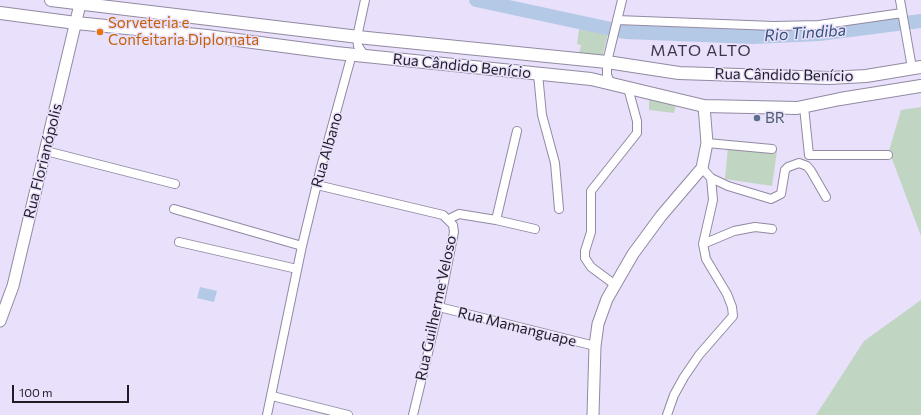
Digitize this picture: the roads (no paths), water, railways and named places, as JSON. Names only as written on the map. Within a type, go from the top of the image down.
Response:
[{"type":"main road","name":"Rua Cândido Benício","points":[[51,0],[86,2],[356,36],[607,62],[679,73],[829,78],[866,76],[916,68]]},
{"type":"main road","name":"Rua Cândido Benício","points":[[0,13],[76,23],[207,36],[365,56],[538,74],[611,84],[704,106],[804,107],[840,99],[921,86]]},
{"type":"street","points":[[365,0],[356,36],[358,46],[365,56]]},
{"type":"street","points":[[611,84],[606,72],[607,62],[622,0]]},
{"type":"street","points":[[900,0],[916,68]]},
{"type":"street","name":"Rua Florianópolis","points":[[0,321],[13,286],[76,23],[86,2]]},
{"type":"street","points":[[616,27],[819,25],[904,19]]},
{"type":"street","name":"Rua Albano","points":[[267,415],[302,246],[352,54]]},
{"type":"street","points":[[538,74],[542,115],[555,163],[558,209]]},
{"type":"street","points":[[614,284],[591,267],[585,258],[585,251],[591,232],[591,191],[637,133],[637,121],[628,88]]},
{"type":"street","points":[[593,415],[595,346],[598,324],[614,284],[633,254],[661,216],[702,168],[708,143],[704,106]]},
{"type":"street","points":[[804,107],[809,155],[888,155]]},
{"type":"street","points":[[496,220],[517,130]]},
{"type":"street","points":[[708,143],[772,149]]},
{"type":"street","points":[[46,151],[175,184]]},
{"type":"street","points":[[702,168],[711,178],[728,186],[771,199],[781,194],[788,167],[800,163],[807,166],[811,170],[826,197]]},
{"type":"street","points":[[666,415],[674,395],[684,377],[699,355],[733,316],[732,307],[727,294],[706,259],[703,244],[713,200],[711,178]]},
{"type":"street","name":"Rua Guilherme Veloso","points":[[317,185],[444,215],[453,225],[454,232],[439,307],[413,415]]},
{"type":"street","points":[[174,209],[302,246]]},
{"type":"street","points":[[449,219],[459,214],[496,220],[534,229]]},
{"type":"street","points":[[703,244],[734,231],[755,227],[772,229]]},
{"type":"street","points":[[179,242],[298,269]]},
{"type":"street","name":"Rua Mamanguape","points":[[439,307],[595,346]]},
{"type":"street","points":[[272,396],[348,415]]},
{"type":"water","points":[[200,287],[217,291],[214,302],[197,298]]},
{"type":"waterway","name":"Rio Tindiba","points":[[476,0],[625,32],[753,37],[819,34],[921,21]]},
{"type":"place","name":"Sorveteria e Confeitaria Diplomata","points":[[100,32]]},
{"type":"place","name":"BR","points":[[757,118]]},
{"type":"district","name":"MATO ALTO","points":[[701,51]]}]
